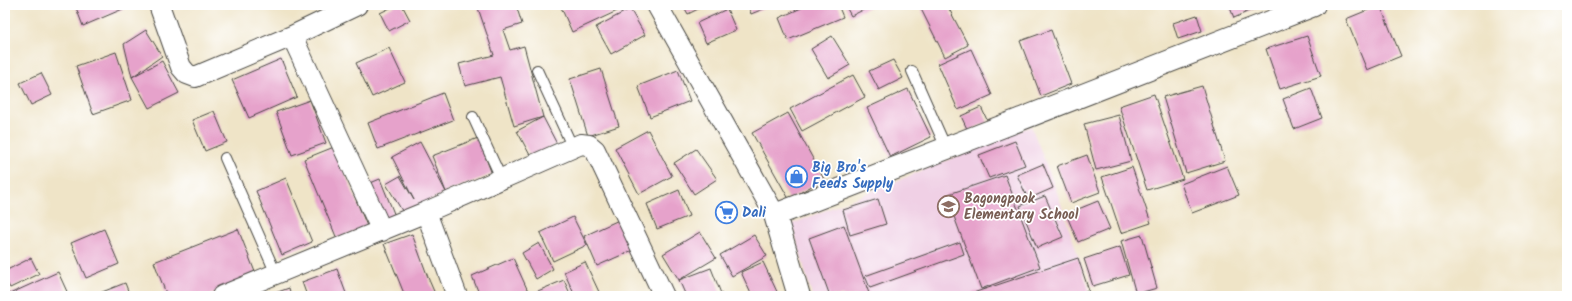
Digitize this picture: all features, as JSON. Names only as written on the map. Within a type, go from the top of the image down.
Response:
[{"type":"street","points":[[159,5],[181,67],[187,74],[195,77],[292,36],[347,7]]},
{"type":"street","points":[[657,5],[774,215],[799,296]]},
{"type":"street","points":[[774,215],[1306,6]]},
{"type":"street","points":[[292,36],[382,231]]},
{"type":"street","points":[[222,296],[382,231],[581,144],[589,145],[595,150],[664,296]]},
{"type":"street","points":[[426,212],[457,296]]},
{"type":"lane","points":[[537,70],[573,148]]},
{"type":"lane","points":[[912,71],[946,148]]},
{"type":"lane","points":[[473,117],[501,178]]},
{"type":"lane","points":[[225,158],[276,274]]},
{"type":"shaded area","name":"Bagongpook Elementary School","points":[[1031,126],[1056,189],[1090,291],[1075,296],[812,296],[792,224]]},
{"type":"building","points":[[75,5],[132,5],[83,26]]},
{"type":"building","points":[[396,5],[402,5],[410,20],[389,31],[380,13]]},
{"type":"building","points":[[488,5],[516,5],[522,24],[503,30],[510,50],[524,46],[543,117],[514,126],[500,77],[465,86],[459,64],[494,55],[478,8]]},
{"type":"building","points":[[560,5],[630,5],[572,32]]},
{"type":"building","points":[[683,5],[706,5],[688,14]]},
{"type":"building","points":[[748,5],[773,5],[751,14]]},
{"type":"building","points":[[808,5],[838,5],[843,17],[788,40],[779,18]]},
{"type":"building","points":[[845,5],[873,5],[851,16]]},
{"type":"building","points":[[924,5],[947,5],[968,45],[945,57],[920,7]]},
{"type":"building","points":[[1229,5],[1260,5],[1260,6],[1234,18]]},
{"type":"building","points":[[1380,5],[1401,56],[1367,70],[1346,19]]},
{"type":"building","points":[[630,9],[645,35],[611,54],[596,27]]},
{"type":"building","points":[[727,9],[736,30],[706,43],[697,23]]},
{"type":"building","points":[[1197,15],[1202,31],[1178,39],[1173,23]]},
{"type":"building","points":[[146,30],[162,56],[132,77],[124,44]]},
{"type":"building","points":[[1051,30],[1071,84],[1041,96],[1020,41]]},
{"type":"building","points":[[832,36],[850,65],[828,78],[811,49]]},
{"type":"building","points":[[1307,36],[1321,76],[1280,89],[1266,49]]},
{"type":"building","points":[[389,48],[405,82],[372,97],[356,63]]},
{"type":"building","points":[[971,49],[992,95],[958,110],[938,64]]},
{"type":"building","points":[[116,52],[132,100],[93,114],[76,66]]},
{"type":"building","points":[[281,59],[297,97],[249,118],[232,80]]},
{"type":"building","points":[[893,60],[903,78],[879,90],[869,71]]},
{"type":"building","points":[[162,61],[179,93],[149,108],[132,77]]},
{"type":"building","points":[[601,69],[619,126],[588,136],[570,79]]},
{"type":"building","points":[[678,70],[690,101],[650,117],[638,86]]},
{"type":"building","points":[[41,73],[52,95],[31,105],[20,83]]},
{"type":"building","points":[[853,75],[865,97],[802,131],[790,109]]},
{"type":"building","points":[[1202,86],[1225,161],[1186,173],[1163,97]]},
{"type":"building","points":[[1311,88],[1322,118],[1294,129],[1283,99]]},
{"type":"building","points":[[908,89],[931,137],[890,157],[867,108]]},
{"type":"building","points":[[443,93],[453,120],[378,149],[368,123]]},
{"type":"building","points":[[1154,94],[1183,179],[1147,190],[1119,106]]},
{"type":"building","points":[[310,100],[326,143],[292,155],[276,112]]},
{"type":"building","points":[[981,107],[988,122],[968,131],[961,116]]},
{"type":"building","points":[[214,111],[227,142],[205,151],[192,120]]},
{"type":"building","points":[[788,113],[824,179],[789,199],[752,133]]},
{"type":"building","points":[[1119,115],[1131,161],[1096,170],[1084,124]]},
{"type":"building","points":[[543,117],[557,144],[531,157],[517,131]]},
{"type":"building","points":[[648,130],[672,176],[639,194],[615,148]]},
{"type":"building","points":[[478,138],[492,174],[446,192],[432,156]]},
{"type":"building","points":[[1015,141],[1025,165],[989,178],[979,155]]},
{"type":"building","points":[[420,142],[446,192],[404,214],[386,184],[400,176],[414,200],[392,157]]},
{"type":"building","points":[[334,147],[367,226],[337,239],[304,159]]},
{"type":"building","points":[[696,149],[717,179],[694,194],[674,163]]},
{"type":"building","points":[[1087,155],[1100,192],[1071,203],[1057,166]]},
{"type":"building","points":[[1043,164],[1053,188],[1028,199],[1017,175]]},
{"type":"building","points":[[1227,166],[1239,195],[1192,213],[1181,184]]},
{"type":"building","points":[[1132,167],[1151,223],[1121,233],[1102,177]]},
{"type":"building","points":[[1005,175],[1040,267],[981,289],[946,195]]},
{"type":"building","points":[[286,178],[312,242],[282,255],[256,191]]},
{"type":"building","points":[[380,179],[395,216],[383,221],[368,184]]},
{"type":"building","points":[[679,190],[689,216],[657,229],[647,204]]},
{"type":"building","points":[[1045,196],[1063,237],[1037,248],[1020,206]]},
{"type":"building","points":[[878,199],[886,224],[850,235],[843,210]]},
{"type":"building","points":[[1098,201],[1110,229],[1078,242],[1066,214]]},
{"type":"building","points":[[573,217],[587,245],[553,261],[540,233]]},
{"type":"building","points":[[621,219],[635,249],[597,266],[584,236]]},
{"type":"building","points":[[844,225],[870,296],[830,296],[809,238]]},
{"type":"building","points":[[104,229],[119,264],[86,278],[71,243]]},
{"type":"building","points":[[238,229],[257,277],[207,296],[167,296],[154,262]]},
{"type":"building","points":[[700,232],[716,258],[679,280],[663,254]]},
{"type":"building","points":[[412,234],[436,296],[405,296],[384,244]]},
{"type":"building","points":[[754,235],[767,256],[732,276],[720,255]]},
{"type":"building","points":[[1142,235],[1157,288],[1136,294],[1121,241]]},
{"type":"building","points":[[960,242],[964,254],[870,288],[865,276]]},
{"type":"building","points":[[539,243],[553,269],[536,279],[522,253]]},
{"type":"building","points":[[1120,247],[1129,275],[1093,286],[1084,259]]},
{"type":"building","points":[[31,258],[39,274],[10,288],[5,279],[5,271]]},
{"type":"building","points":[[513,258],[528,291],[517,296],[480,296],[472,276]]},
{"type":"building","points":[[1078,258],[1089,291],[1073,296],[964,296]]},
{"type":"building","points":[[585,262],[599,292],[589,296],[575,296],[564,272]]},
{"type":"building","points":[[763,262],[779,296],[752,296],[741,272]]},
{"type":"building","points":[[711,268],[722,296],[686,296],[679,280]]},
{"type":"building","points":[[337,269],[347,296],[307,296],[302,282]]},
{"type":"building","points":[[58,272],[69,296],[5,296],[27,286]]},
{"type":"building","points":[[564,280],[571,296],[535,296],[533,293]]},
{"type":"building","points":[[125,283],[130,296],[92,296]]},
{"type":"building","points":[[289,288],[291,296],[267,296]]},
{"type":"place","name":"Big Bro's Feeds Supply","points":[[796,176]]},
{"type":"place","name":"Bagongpook Elementary School","points":[[949,207]]},
{"type":"place","name":"Dali","points":[[727,213]]}]
